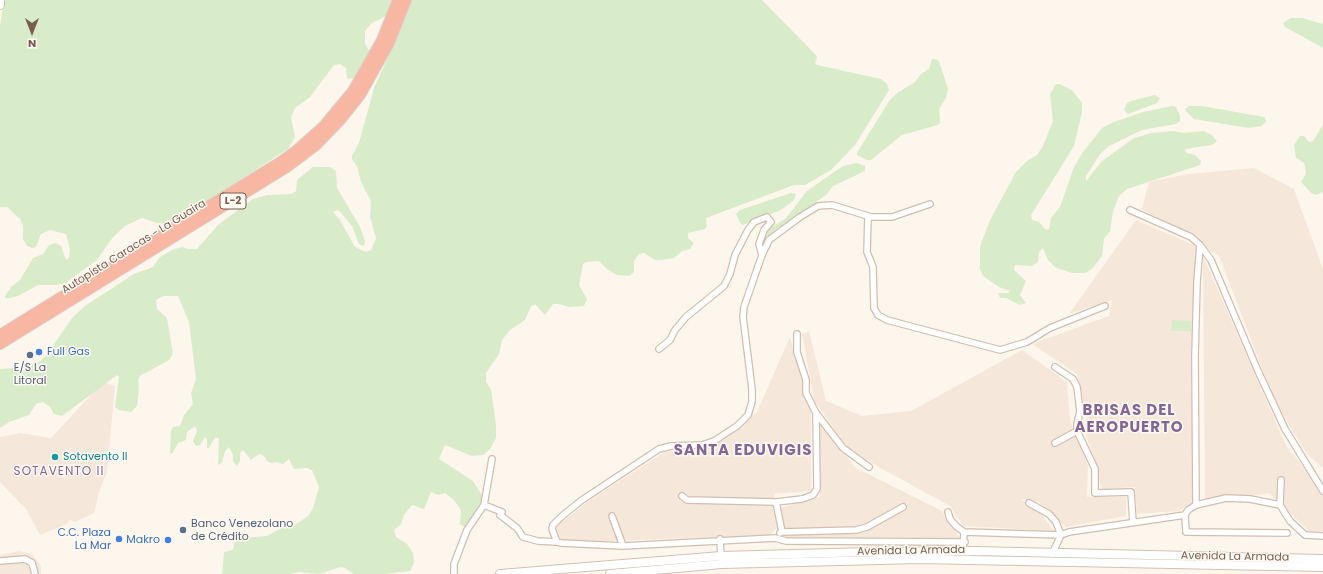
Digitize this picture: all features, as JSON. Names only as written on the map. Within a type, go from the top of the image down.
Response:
[{"type":"highway","name":"Autopista Caracas - La Guaira","points":[[0,335],[297,150],[323,126],[353,91],[382,40],[398,0]]},
{"type":"highway","name":"Autopista Caracas - La Guaira","points":[[0,344],[287,167],[316,145],[341,119],[360,95],[389,43],[406,0]]},
{"type":"main road","points":[[0,0],[0,5]]},
{"type":"main road","name":"Avenida La Armada","points":[[500,574],[964,546],[1052,557],[1323,567]]},
{"type":"main road","name":"Avenida La Armada","points":[[610,574],[722,560],[1052,557],[1323,559]]},
{"type":"street","points":[[557,542],[552,529],[553,525],[590,494],[659,449],[671,446],[702,445],[714,442],[737,426],[748,415],[752,402],[752,389],[743,317],[744,307],[762,255],[769,240],[800,217],[818,206],[832,205],[868,216],[892,216],[914,211],[930,204]]},
{"type":"street","points":[[1130,210],[1191,237],[1200,245],[1211,260],[1258,371],[1286,429],[1323,491]]},
{"type":"street","points":[[868,216],[867,252],[873,267],[874,308],[878,315],[887,320],[1000,350],[1027,342],[1050,328],[1104,306]]},
{"type":"street","points":[[659,349],[670,340],[675,330],[686,317],[724,286],[730,274],[735,255],[748,230],[754,222],[768,217],[771,222],[764,230],[759,244],[762,255]]},
{"type":"street","points":[[1196,505],[1195,356],[1197,282],[1200,245]]},
{"type":"street","points":[[797,334],[797,352],[806,380],[806,393],[816,413],[843,448],[869,467]]},
{"type":"street","points":[[1056,367],[1073,379],[1077,387],[1080,411],[1077,424],[1078,431],[1095,469],[1095,493],[1131,492],[1133,522]]},
{"type":"street","points":[[682,496],[687,500],[776,502],[809,497],[813,495],[817,488],[816,413]]},
{"type":"street","points":[[1055,443],[1078,431]]},
{"type":"street","points":[[454,574],[454,564],[467,530],[484,505],[492,459]]},
{"type":"street","points":[[1281,480],[1280,505],[1290,520],[1305,535],[1323,536]]},
{"type":"street","points":[[1280,505],[1250,499],[1226,498],[1196,505],[1188,510],[1185,515],[1186,532],[1287,533]]},
{"type":"street","points":[[776,502],[782,532]]},
{"type":"street","points":[[1029,503],[1049,514],[1056,522],[1061,535],[1052,557]]},
{"type":"street","points":[[484,505],[502,512],[500,515],[517,528],[522,537],[538,541],[623,546],[775,538],[786,541],[964,546],[964,532]]},
{"type":"street","points":[[775,538],[782,532],[856,530],[867,527],[903,507]]},
{"type":"street","points":[[948,512],[950,519],[964,532],[1061,535],[1076,530],[1185,515]]},
{"type":"street","points":[[612,516],[623,546]]},
{"type":"street","points":[[720,540],[722,560]]},
{"type":"street","points":[[0,561],[25,559],[32,564],[35,574]]},
{"type":"shaded area","points":[[1254,168],[1294,189],[1323,269],[1323,468],[1307,454],[1275,402],[1219,256],[1142,209],[1149,182],[1188,174]]},
{"type":"shaded area","points":[[1136,220],[1196,246],[1192,502],[1179,511],[1137,514],[1135,487],[1102,489],[1085,431],[1088,424],[1077,374],[1032,344],[1109,316],[1112,300],[1069,314]]},
{"type":"shaded area","points":[[1203,256],[1286,445],[1323,493],[1323,531],[1309,531],[1269,493],[1205,503]]},
{"type":"shaded area","points":[[809,331],[826,401],[862,416],[911,411],[1022,350],[1067,382],[1070,420],[1088,466],[1087,497],[1126,497],[1126,516],[1066,527],[1039,502],[1021,499],[1041,514],[1054,531],[963,526],[950,506],[877,466],[847,447],[814,400],[802,334]]},
{"type":"shaded area","points":[[790,337],[811,413],[811,491],[774,494],[777,528],[770,535],[613,541],[561,540],[556,527],[587,502],[665,452],[695,449],[757,412]]},
{"type":"shaded area","points":[[103,382],[115,386],[107,472],[99,492],[94,513],[75,522],[70,520],[67,524],[40,535],[26,509],[0,482],[0,437],[20,433],[51,438]]},
{"type":"shaded area","points":[[820,423],[856,468],[942,511],[960,538],[786,537],[780,508],[820,497]]},
{"type":"shaded area","points":[[19,551],[32,554],[41,566],[41,574],[0,574],[0,555]]},
{"type":"green space","points":[[4,0],[392,0],[388,15],[372,23],[365,31],[365,44],[369,50],[367,58],[355,78],[347,79],[346,68],[340,64],[334,65],[310,97],[295,108],[291,117],[295,137],[288,149],[195,209],[167,223],[157,223],[142,218],[125,226],[113,237],[97,260],[64,284],[38,285],[18,296],[5,298],[11,287],[20,280],[33,258],[43,254],[49,245],[56,243],[61,246],[66,260],[69,258],[70,249],[66,234],[50,230],[41,234],[36,247],[32,248],[27,246],[23,239],[23,226],[20,219],[7,207],[0,207],[0,26]]},
{"type":"green space","points":[[410,0],[762,0],[815,54],[817,57],[815,63],[817,65],[881,79],[887,84],[889,90],[855,145],[831,170],[805,185],[794,185],[706,218],[707,226],[705,229],[688,233],[688,238],[694,243],[690,249],[682,251],[674,258],[661,260],[655,260],[644,253],[639,254],[634,261],[634,272],[629,276],[617,275],[608,270],[599,261],[586,262],[583,264],[579,285],[587,299],[584,306],[569,307],[553,304],[545,315],[535,304],[531,306],[525,320],[510,330],[502,340],[499,354],[486,373],[486,382],[491,389],[496,425],[496,438],[490,449],[483,455],[472,456],[445,445],[439,459],[473,481],[483,497],[482,502],[466,528],[460,524],[461,510],[454,500],[445,493],[438,495],[427,490],[431,492],[424,509],[412,505],[404,515],[401,524],[394,530],[396,537],[407,544],[413,553],[414,563],[410,571],[384,574],[354,574],[341,567],[319,574],[299,572],[289,574],[222,574],[224,552],[233,550],[234,542],[242,538],[267,536],[283,527],[294,525],[301,521],[309,515],[313,508],[319,487],[312,470],[307,468],[294,469],[289,459],[283,464],[276,462],[272,463],[268,462],[263,455],[259,454],[251,460],[243,450],[240,453],[240,461],[237,466],[233,461],[233,455],[229,447],[225,451],[222,463],[218,465],[219,438],[215,438],[209,448],[207,448],[207,439],[205,437],[200,445],[196,446],[193,441],[197,431],[195,426],[187,432],[186,440],[178,443],[172,454],[170,453],[171,431],[173,427],[180,426],[184,415],[193,404],[191,393],[196,379],[189,322],[178,296],[163,296],[156,300],[157,309],[167,318],[173,354],[169,360],[140,376],[138,380],[139,389],[137,406],[131,412],[119,410],[115,407],[119,377],[117,375],[62,416],[54,414],[50,407],[43,402],[36,404],[29,415],[9,422],[0,428],[0,369],[24,367],[39,362],[46,356],[72,318],[85,306],[134,274],[153,267],[160,257],[172,250],[182,247],[197,249],[218,225],[253,199],[267,195],[292,194],[296,191],[297,180],[313,167],[330,167],[336,171],[337,188],[360,227],[365,241],[364,246],[359,244],[352,226],[342,214],[338,210],[333,212],[340,220],[355,247],[366,252],[371,250],[376,238],[370,217],[371,201],[361,182],[357,166],[352,159],[352,156],[359,143],[374,88],[398,35]]},
{"type":"green space","points":[[1291,18],[1302,18],[1323,24],[1323,48],[1285,27],[1283,23]]},
{"type":"green space","points":[[932,59],[939,61],[948,89],[946,98],[939,109],[940,123],[938,125],[902,135],[871,160],[867,160],[857,155],[889,101],[897,93],[915,82],[921,74],[929,69]]},
{"type":"green space","points":[[1056,84],[1060,84],[1072,90],[1082,103],[1082,112],[1074,146],[1031,215],[1032,220],[1039,222],[1046,230],[1049,229],[1051,218],[1060,207],[1074,167],[1083,152],[1102,128],[1111,123],[1143,112],[1172,106],[1176,107],[1180,116],[1180,121],[1176,124],[1142,130],[1109,146],[1100,154],[1086,176],[1086,181],[1102,161],[1134,138],[1151,133],[1174,131],[1183,133],[1204,131],[1212,135],[1217,141],[1212,145],[1185,149],[1186,153],[1195,155],[1201,161],[1200,165],[1127,189],[1119,196],[1113,211],[1110,231],[1104,239],[1102,256],[1092,269],[1085,273],[1072,273],[1056,268],[1048,260],[1043,248],[1039,252],[1038,262],[1032,266],[1015,265],[1014,270],[1026,281],[1020,295],[1026,303],[1020,305],[1006,298],[1000,298],[998,293],[1008,293],[1010,291],[999,287],[983,276],[980,269],[980,247],[990,220],[1016,172],[1027,161],[1037,155],[1043,146],[1053,121],[1050,94]]},
{"type":"green space","points":[[1155,95],[1160,98],[1157,103],[1128,114],[1124,110],[1127,103],[1131,101]]},
{"type":"green space","points":[[1189,106],[1202,106],[1264,117],[1266,121],[1262,126],[1249,128],[1194,119],[1185,109]]},
{"type":"green space","points":[[1323,125],[1323,192],[1316,195],[1311,193],[1301,182],[1306,174],[1306,171],[1304,163],[1296,158],[1294,145],[1300,136],[1304,136],[1309,142],[1313,141]]},
{"type":"green space","points":[[856,163],[865,166],[865,171],[833,186],[827,194],[784,226],[774,231],[764,241],[763,238],[771,228],[786,218],[807,191],[843,166]]},
{"type":"green space","points":[[791,193],[796,194],[794,200],[781,210],[743,225],[740,223],[736,214],[740,210]]},
{"type":"green space","points":[[1172,320],[1191,321],[1191,331],[1171,331]]},
{"type":"place","name":"Full Gas","points":[[39,352]]},
{"type":"place","name":"E/S La Litoral","points":[[30,355]]},
{"type":"place","name":"Sotavento II","points":[[55,457]]},
{"type":"place","name":"Banco Venezolano de Crédito","points":[[183,530]]},
{"type":"place","name":"C.C. Plaza La Mar","points":[[119,539]]},
{"type":"place","name":"Makro","points":[[168,540]]},
{"type":"district","name":"BRISAS DEL AEROPUERTO","points":[[1129,420]]},
{"type":"district","name":"SANTA EDUVIGIS","points":[[743,451]]},
{"type":"district","name":"SOTAVENTO II","points":[[59,472]]}]
